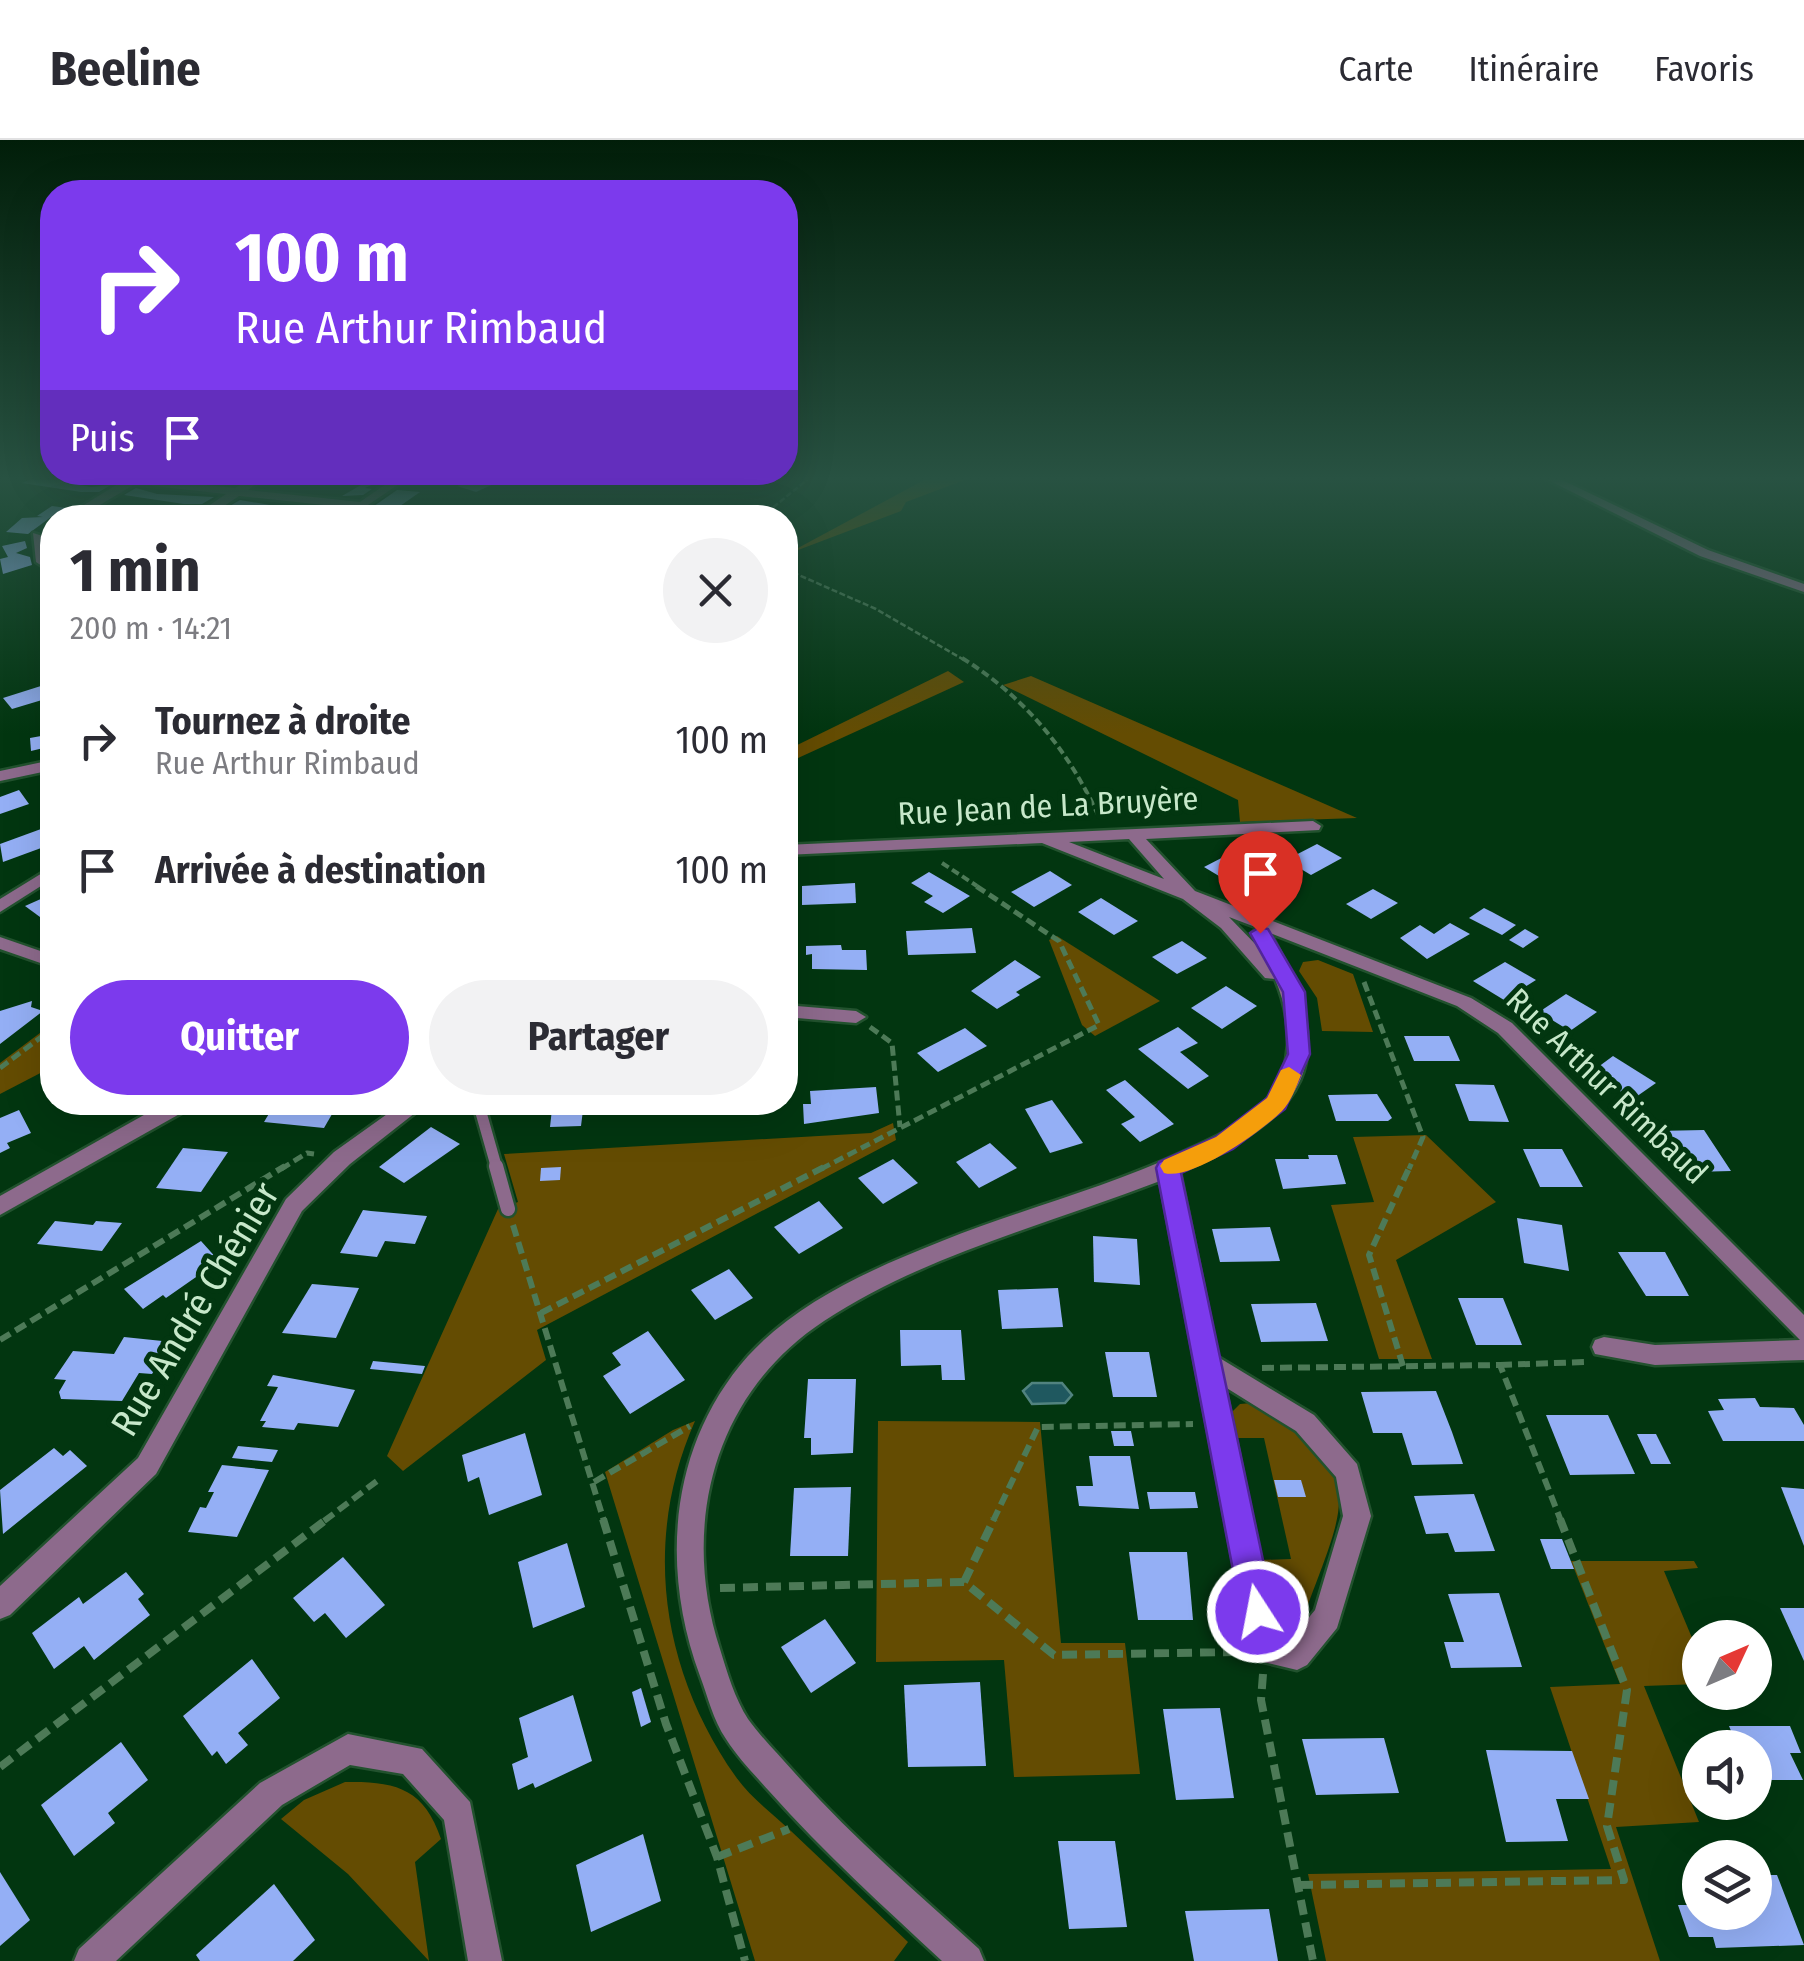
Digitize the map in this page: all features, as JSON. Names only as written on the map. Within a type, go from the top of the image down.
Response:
[{"type":"street","points":[[1735,564],[1804,588]]},
{"type":"street","points":[[0,776],[40,768]]},
{"type":"street","name":"Rue Jean de La Bruyère","points":[[798,850],[1313,826]]},
{"type":"street","name":"Rue Arthur Rimbaud","points":[[1133,834],[1184,891],[1265,962],[1299,1028]]},
{"type":"street","name":"Rue Arthur Rimbaud","points":[[1043,838],[1184,891],[1265,928],[1351,956],[1464,1002],[1505,1028],[1804,1330]]},
{"type":"street","points":[[0,907],[40,880]]},
{"type":"street","points":[[967,1961],[813,1819],[733,1724],[694,1625],[686,1546],[699,1458],[714,1424],[766,1355],[796,1324],[849,1292],[908,1264],[1168,1168],[1224,1143],[1276,1103],[1299,1054],[1299,1028],[1294,992],[1265,928]]},
{"type":"street","name":"Rue Arthur Rimbaud","points":[[1239,936],[1265,928]]},
{"type":"street","points":[[0,944],[40,957]]},
{"type":"street","points":[[798,1012],[856,1017]]},
{"type":"street","points":[[0,1206],[163,1115]]},
{"type":"street","name":"Rue André Chénier","points":[[0,1605],[147,1466],[294,1205],[342,1158],[401,1115]]},
{"type":"street","points":[[1168,1168],[1221,1423],[1257,1652],[1297,1655],[1327,1618],[1358,1516],[1348,1472],[1305,1423],[1210,1365]]},
{"type":"street","points":[[1604,1347],[1654,1355],[1804,1350]]},
{"type":"street","points":[[91,1961],[271,1794],[348,1749],[411,1760],[458,1814],[485,1961]]},
{"type":"lane","points":[[482,1115],[508,1209]]},
{"type":"path","points":[[798,575],[898,620],[980,668],[1053,739],[1093,800],[1105,836]]},
{"type":"path","points":[[541,1313],[1099,1025],[1059,941],[915,845]]},
{"type":"path","points":[[1351,956],[1348,960],[1358,967],[1424,1137],[1369,1255],[1403,1366]]},
{"type":"path","points":[[856,1017],[892,1043],[900,1127]]},
{"type":"path","points":[[0,1068],[40,1038]]},
{"type":"path","points":[[0,1340],[306,1153],[342,1158]]},
{"type":"path","points":[[508,1209],[666,1724],[717,1858],[745,1961]]},
{"type":"path","points":[[1238,1383],[1253,1368],[1584,1364],[1604,1347]]},
{"type":"path","points":[[1298,1886],[1624,1880],[1607,1826],[1628,1690],[1500,1365]]},
{"type":"path","points":[[964,1582],[1038,1427],[1221,1423]]},
{"type":"path","points":[[594,1482],[674,1432],[714,1424]]},
{"type":"path","points":[[0,1767],[377,1481]]},
{"type":"path","points":[[691,1589],[964,1582],[1054,1655],[1257,1652],[1261,1700],[1313,1961]]},
{"type":"path","points":[[717,1858],[813,1819]]},
{"type":"shaded area","points":[[948,671],[964,682],[798,758],[798,745]]},
{"type":"shaded area","points":[[1031,676],[1357,818],[1240,822],[1238,800],[1003,685]]},
{"type":"shaded area","points":[[1057,936],[1160,1001],[1095,1036],[1082,1025],[1049,940]]},
{"type":"shaded area","points":[[1318,960],[1353,974],[1373,1032],[1322,1031],[1317,998],[1299,971],[1303,962]]},
{"type":"shaded area","points":[[40,1033],[40,1073],[0,1094],[0,1063]]},
{"type":"shaded area","points":[[893,1123],[896,1140],[537,1330],[546,1360],[403,1471],[387,1456],[498,1209],[518,1202],[504,1154],[871,1133]]},
{"type":"shaded area","points":[[1426,1135],[1496,1202],[1396,1260],[1432,1359],[1379,1359],[1331,1205],[1374,1202],[1353,1137]]},
{"type":"shaded area","points":[[1252,1403],[1315,1449],[1331,1469],[1338,1490],[1332,1539],[1306,1610],[1293,1612],[1277,1606],[1265,1582],[1260,1560],[1291,1559],[1264,1438],[1235,1438],[1232,1412],[1240,1404]]},
{"type":"shaded area","points":[[695,1421],[678,1466],[665,1558],[676,1649],[690,1693],[711,1736],[742,1784],[908,1942],[894,1961],[755,1961],[605,1472],[673,1430]]},
{"type":"shaded area","points":[[878,1421],[1040,1422],[1061,1643],[1125,1643],[1140,1774],[1014,1777],[1004,1660],[876,1662]]},
{"type":"shaded area","points":[[1571,1561],[1694,1561],[1698,1568],[1664,1571],[1685,1620],[1682,1685],[1644,1686],[1682,1780],[1682,1820],[1699,1822],[1616,1827],[1660,1961],[1326,1961],[1308,1874],[1611,1869],[1550,1687],[1620,1684]]},
{"type":"shaded area","points":[[345,1782],[379,1783],[405,1791],[426,1808],[434,1822],[441,1839],[415,1862],[429,1961],[348,1874],[281,1819],[304,1800]]},
{"type":"water","points":[[1032,1383],[1062,1383],[1072,1395],[1065,1403],[1032,1404],[1023,1391]]},
{"type":"building","points":[[1,564],[32,564],[32,565],[3,574]]},
{"type":"building","points":[[40,686],[40,701],[12,709],[3,698]]},
{"type":"building","points":[[40,736],[40,749],[31,751],[30,738]]},
{"type":"building","points":[[19,790],[29,804],[0,814],[0,797]]},
{"type":"building","points":[[40,829],[40,848],[3,862],[0,844]]},
{"type":"building","points":[[1317,844],[1342,858],[1311,875],[1286,860]]},
{"type":"building","points":[[1235,851],[1264,869],[1234,885],[1204,867]]},
{"type":"building","points":[[1050,871],[1072,885],[1034,907],[1011,892]]},
{"type":"building","points":[[929,872],[970,896],[943,913],[924,902],[933,896],[911,883]]},
{"type":"building","points":[[855,883],[856,903],[802,905],[802,886]]},
{"type":"building","points":[[1373,889],[1398,903],[1371,919],[1346,904]]},
{"type":"building","points":[[1101,898],[1138,921],[1114,935],[1078,912]]},
{"type":"building","points":[[40,899],[40,917],[25,906]]},
{"type":"building","points":[[1484,908],[1516,925],[1502,935],[1469,918]]},
{"type":"building","points":[[1450,923],[1470,934],[1427,959],[1400,938],[1420,925],[1434,934]]},
{"type":"building","points":[[972,928],[976,953],[908,955],[906,931]]},
{"type":"building","points":[[1525,929],[1539,937],[1523,948],[1509,940]]},
{"type":"building","points":[[1182,941],[1207,958],[1177,974],[1152,957]]},
{"type":"building","points":[[841,945],[842,950],[866,950],[867,970],[812,969],[812,954],[806,955],[806,946]]},
{"type":"building","points":[[1015,960],[1041,977],[1016,992],[1020,995],[997,1009],[971,991]]},
{"type":"building","points":[[1505,962],[1536,980],[1504,1000],[1473,981]]},
{"type":"building","points":[[1226,986],[1257,1006],[1222,1029],[1191,1008]]},
{"type":"building","points":[[1566,994],[1597,1012],[1570,1031],[1539,1012]]},
{"type":"building","points":[[32,1001],[31,1007],[40,1013],[0,1044],[0,1011]]},
{"type":"building","points":[[1178,1027],[1198,1043],[1180,1052],[1209,1076],[1188,1089],[1138,1049]]},
{"type":"building","points":[[965,1028],[987,1046],[938,1072],[917,1053]]},
{"type":"building","points":[[1404,1036],[1449,1036],[1460,1061],[1414,1061]]},
{"type":"building","points":[[1613,1056],[1656,1083],[1633,1099],[1590,1073]]},
{"type":"building","points":[[1125,1080],[1174,1124],[1140,1142],[1121,1124],[1135,1117],[1106,1090]]},
{"type":"building","points":[[1455,1084],[1494,1085],[1509,1122],[1469,1121]]},
{"type":"building","points":[[876,1087],[879,1113],[804,1124],[803,1104],[811,1104],[810,1091]]},
{"type":"building","points":[[1377,1094],[1392,1118],[1388,1121],[1336,1121],[1328,1095]]},
{"type":"building","points":[[1052,1100],[1083,1143],[1050,1153],[1025,1109]]},
{"type":"building","points":[[19,1110],[31,1133],[7,1143],[10,1148],[0,1153],[0,1118]]},
{"type":"building","points":[[268,1115],[332,1115],[324,1128],[264,1122]]},
{"type":"building","points":[[551,1115],[582,1115],[581,1126],[550,1127]]},
{"type":"building","points":[[431,1127],[460,1144],[404,1183],[379,1167]]},
{"type":"building","points":[[1704,1130],[1731,1171],[1693,1172],[1680,1150],[1667,1150],[1656,1131]]},
{"type":"building","points":[[990,1143],[1017,1168],[979,1188],[956,1162]]},
{"type":"building","points":[[183,1148],[228,1152],[201,1192],[156,1188]]},
{"type":"building","points":[[1523,1149],[1562,1149],[1583,1187],[1540,1187]]},
{"type":"building","points":[[1308,1155],[1337,1155],[1346,1184],[1283,1189],[1275,1159],[1309,1159]]},
{"type":"building","points":[[893,1159],[918,1183],[883,1204],[858,1178]]},
{"type":"building","points":[[561,1167],[560,1180],[540,1181],[541,1168]]},
{"type":"building","points":[[819,1201],[843,1228],[799,1254],[774,1227]]},
{"type":"building","points":[[363,1210],[427,1216],[415,1244],[385,1241],[377,1257],[340,1253]]},
{"type":"building","points":[[1517,1218],[1562,1225],[1569,1271],[1524,1263]]},
{"type":"building","points":[[55,1221],[122,1223],[102,1251],[37,1244]]},
{"type":"building","points":[[1270,1227],[1280,1261],[1220,1262],[1212,1229]]},
{"type":"building","points":[[1093,1236],[1137,1239],[1140,1285],[1094,1282]]},
{"type":"building","points":[[201,1241],[219,1261],[166,1298],[163,1295],[143,1309],[124,1289]]},
{"type":"building","points":[[1618,1252],[1665,1252],[1689,1296],[1646,1296]]},
{"type":"building","points":[[729,1269],[753,1298],[715,1320],[691,1290]]},
{"type":"building","points":[[312,1284],[359,1288],[336,1338],[282,1333]]},
{"type":"building","points":[[1058,1288],[1063,1327],[1002,1329],[998,1290]]},
{"type":"building","points":[[1458,1298],[1503,1298],[1522,1345],[1476,1345]]},
{"type":"building","points":[[1316,1303],[1328,1341],[1261,1342],[1251,1304]]},
{"type":"building","points":[[900,1330],[961,1330],[965,1380],[942,1380],[941,1365],[901,1366]]},
{"type":"building","points":[[648,1331],[685,1380],[630,1414],[603,1376],[621,1365],[612,1353]]},
{"type":"building","points":[[124,1337],[172,1342],[152,1374],[139,1373],[122,1401],[61,1399],[59,1392],[66,1380],[54,1379],[73,1351],[114,1354]]},
{"type":"building","points":[[1105,1352],[1149,1352],[1157,1397],[1113,1397]]},
{"type":"building","points":[[373,1361],[425,1366],[422,1374],[370,1369]]},
{"type":"building","points":[[273,1375],[355,1390],[338,1427],[298,1423],[294,1430],[262,1427],[266,1421],[260,1421],[278,1387],[267,1386]]},
{"type":"building","points":[[808,1379],[856,1379],[853,1453],[811,1455],[811,1438],[804,1438]]},
{"type":"building","points":[[1436,1391],[1463,1464],[1412,1465],[1402,1433],[1373,1433],[1361,1392]]},
{"type":"building","points":[[1755,1398],[1760,1407],[1794,1408],[1804,1425],[1804,1441],[1723,1441],[1708,1411],[1724,1410],[1718,1399]]},
{"type":"building","points":[[1546,1415],[1608,1415],[1635,1474],[1570,1475]]},
{"type":"building","points":[[1111,1431],[1131,1431],[1134,1446],[1114,1446]]},
{"type":"building","points":[[525,1433],[542,1495],[489,1515],[479,1477],[468,1482],[462,1455]]},
{"type":"building","points":[[1637,1434],[1656,1434],[1671,1464],[1651,1464]]},
{"type":"building","points":[[238,1446],[278,1450],[272,1462],[232,1458]]},
{"type":"building","points":[[54,1448],[63,1456],[70,1450],[87,1466],[3,1534],[0,1490]]},
{"type":"building","points":[[1089,1456],[1130,1456],[1139,1509],[1079,1506],[1076,1486],[1093,1486]]},
{"type":"building","points":[[222,1465],[269,1470],[237,1537],[188,1532],[200,1507],[206,1508],[214,1492],[208,1492]]},
{"type":"building","points":[[1274,1480],[1301,1480],[1306,1497],[1278,1497]]},
{"type":"building","points":[[851,1487],[848,1556],[790,1556],[794,1488]]},
{"type":"building","points":[[1781,1487],[1804,1489],[1804,1546]]},
{"type":"building","points":[[1147,1492],[1195,1492],[1198,1508],[1150,1509]]},
{"type":"building","points":[[1474,1494],[1495,1551],[1455,1552],[1448,1533],[1426,1534],[1414,1496]]},
{"type":"building","points":[[1540,1539],[1562,1539],[1574,1569],[1551,1569]]},
{"type":"building","points":[[567,1543],[585,1607],[533,1628],[518,1562]]},
{"type":"building","points":[[1129,1552],[1187,1552],[1193,1620],[1138,1620]]},
{"type":"building","points":[[343,1557],[385,1605],[346,1638],[325,1613],[314,1622],[293,1598]]},
{"type":"building","points":[[126,1572],[144,1594],[138,1599],[150,1615],[94,1660],[84,1646],[54,1669],[32,1633],[79,1597],[83,1604]]},
{"type":"building","points":[[1499,1593],[1522,1667],[1451,1668],[1444,1642],[1464,1642],[1448,1594]]},
{"type":"building","points":[[1780,1608],[1804,1608],[1804,1661]]},
{"type":"building","points":[[825,1619],[856,1663],[811,1693],[781,1647]]},
{"type":"building","points":[[252,1659],[280,1698],[238,1733],[248,1745],[226,1764],[217,1751],[212,1756],[183,1716]]},
{"type":"building","points":[[980,1682],[986,1766],[908,1767],[904,1685]]},
{"type":"building","points":[[641,1688],[651,1722],[641,1727],[632,1692]]},
{"type":"building","points":[[573,1695],[592,1761],[535,1788],[533,1783],[518,1790],[512,1764],[528,1757],[519,1718]]},
{"type":"building","points":[[1220,1708],[1234,1798],[1176,1800],[1163,1709]]},
{"type":"building","points":[[1729,1726],[1790,1726],[1801,1753],[1790,1753],[1803,1780],[1772,1780],[1772,1730],[1731,1730]]},
{"type":"building","points":[[1384,1738],[1399,1793],[1316,1795],[1302,1739]]},
{"type":"building","points":[[121,1742],[148,1780],[108,1813],[115,1823],[74,1856],[41,1805]]},
{"type":"building","points":[[1486,1750],[1572,1751],[1589,1799],[1556,1799],[1568,1841],[1506,1842]]},
{"type":"building","points":[[643,1834],[661,1901],[591,1932],[576,1865]]},
{"type":"building","points":[[1058,1841],[1115,1841],[1127,1927],[1069,1929]]},
{"type":"building","points":[[0,1872],[30,1920],[0,1946]]},
{"type":"building","points":[[1772,1875],[1777,1875],[1804,1945],[1716,1948],[1713,1937],[1689,1937],[1687,1930],[1772,1930]]},
{"type":"building","points":[[274,1884],[315,1940],[293,1961],[200,1961],[196,1955]]},
{"type":"building","points":[[1269,1909],[1278,1961],[1194,1961],[1185,1911]]},
{"type":"slow traffic","points":[[1173,1166],[1224,1143],[1276,1103],[1289,1075]]},
{"type":"route","points":[[1258,1612],[1168,1168],[1224,1143],[1276,1103],[1299,1054],[1294,992],[1260,933]]}]
